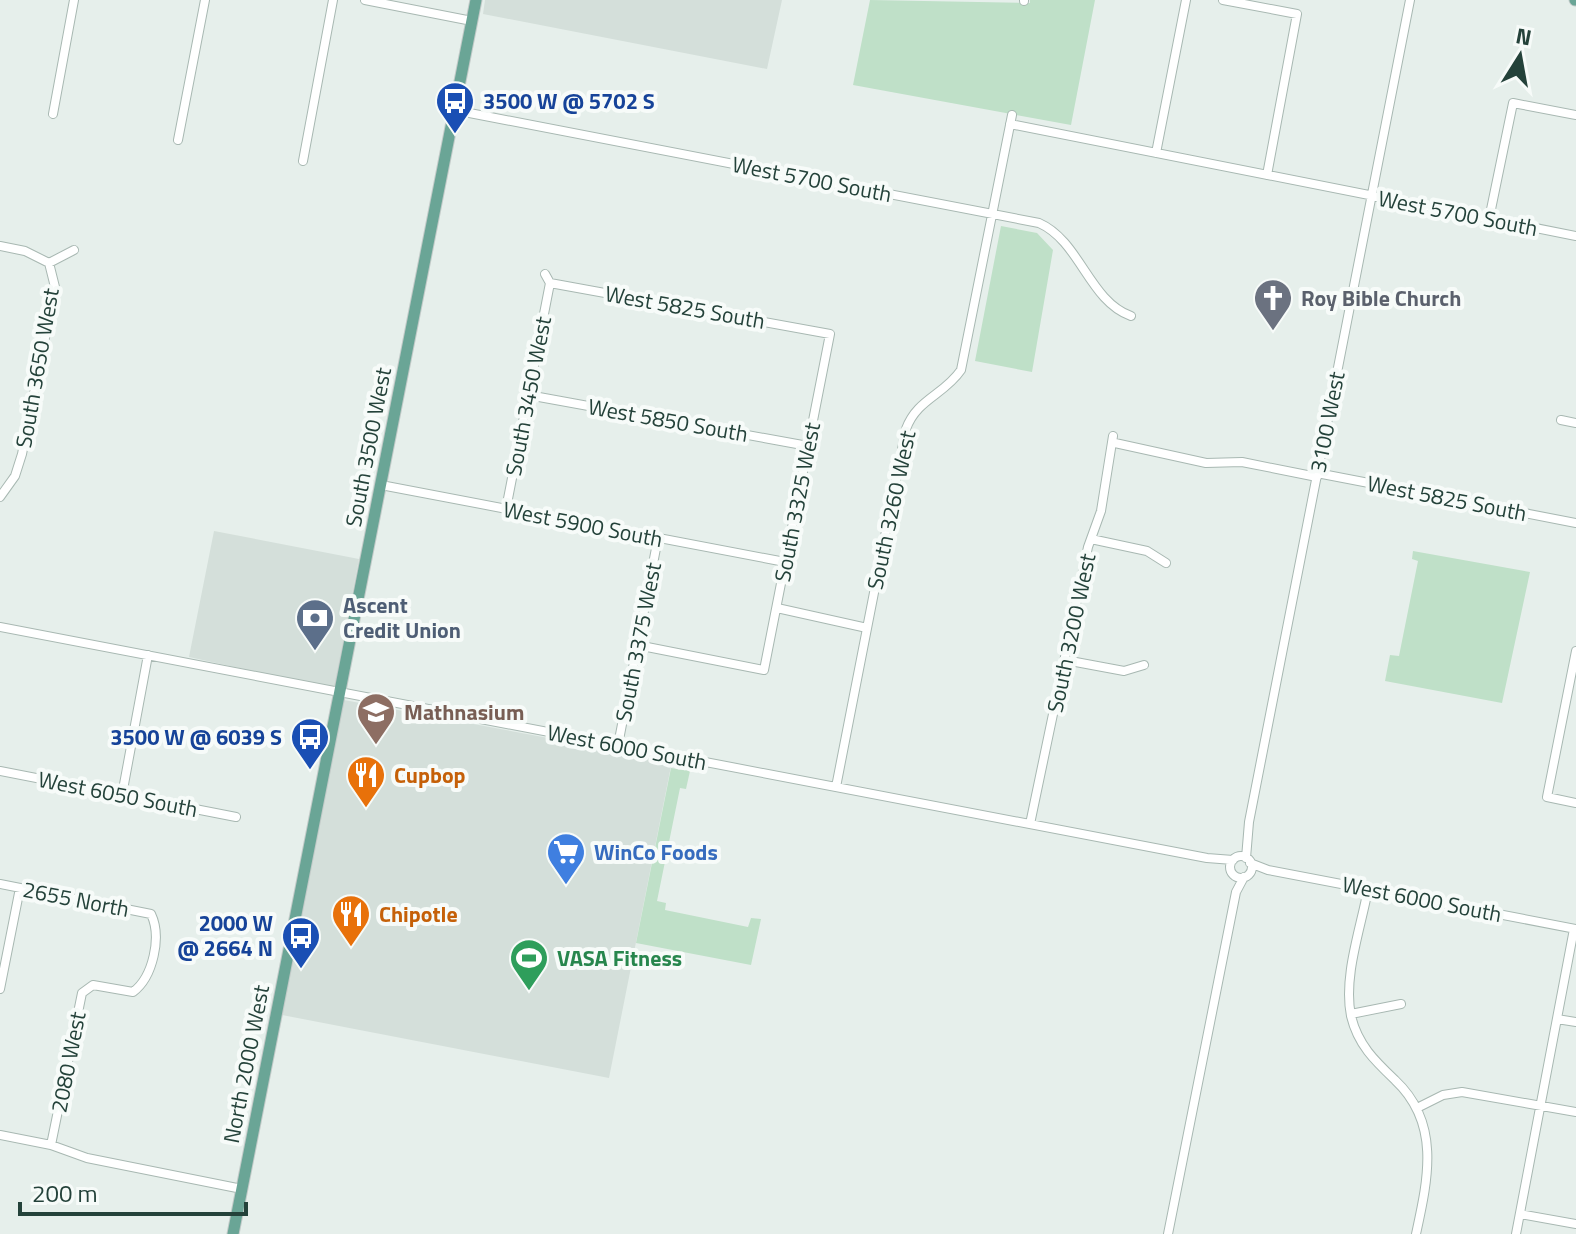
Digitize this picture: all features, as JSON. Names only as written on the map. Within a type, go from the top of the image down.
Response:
[{"type":"main road","name":"South 3500 West","points":[[298,902],[476,0]]},
{"type":"main road","name":"North 2000 West","points":[[233,1234],[298,902]]},
{"type":"street","points":[[53,114],[74,0]]},
{"type":"street","points":[[178,140],[205,0]]},
{"type":"street","points":[[303,161],[333,0]]},
{"type":"street","points":[[365,0],[472,21]]},
{"type":"street","points":[[1156,153],[1186,0]]},
{"type":"street","points":[[1223,0],[1297,14],[1267,175]]},
{"type":"street","name":"3100 West","points":[[1168,1234],[1410,0]]},
{"type":"street","points":[[1489,219],[1513,103],[1576,115]]},
{"type":"street","name":"West 5700 South","points":[[454,110],[1048,227],[1115,310],[1131,316]]},
{"type":"street","name":"West 5700 South","points":[[1011,120],[1156,153],[1576,236]]},
{"type":"street","name":"South 3260 West","points":[[836,787],[906,429],[916,408],[945,389],[961,370],[1011,120]]},
{"type":"street","points":[[0,246],[25,251],[49,263]]},
{"type":"street","name":"South 3650 West","points":[[0,497],[15,476],[22,454],[55,287],[49,263],[74,250]]},
{"type":"street","name":"West 5825 South","points":[[547,278],[830,334]]},
{"type":"street","name":"South 3450 West","points":[[506,509],[547,278]]},
{"type":"street","name":"South 3325 West","points":[[637,645],[764,670],[830,334]]},
{"type":"street","name":"West 5850 South","points":[[528,395],[808,446]]},
{"type":"street","points":[[1561,420],[1576,423]]},
{"type":"street","name":"West 5825 South","points":[[1114,440],[1206,463],[1242,462],[1576,523]]},
{"type":"street","name":"South 3200 West","points":[[1030,824],[1091,539],[1101,511],[1114,440]]},
{"type":"street","name":"West 5900 South","points":[[381,485],[785,562]]},
{"type":"street","name":"South 3375 West","points":[[618,745],[658,538]]},
{"type":"street","points":[[1091,539],[1147,551],[1166,563]]},
{"type":"street","points":[[777,608],[867,628]]},
{"type":"street","name":"West 6000 South","points":[[0,627],[1575,929]]},
{"type":"street","points":[[1576,651],[1547,797],[1576,803]]},
{"type":"street","points":[[122,795],[148,655]]},
{"type":"street","points":[[1065,660],[1124,671],[1144,665]]},
{"type":"street","name":"West 6050 South","points":[[0,771],[236,817]]},
{"type":"street","name":"2655 North","points":[[0,884],[151,914],[158,928],[145,983],[133,992],[93,985]]},
{"type":"street","points":[[0,989],[2,963],[20,888]]},
{"type":"street","points":[[1368,889],[1350,985],[1351,1014],[1360,1043],[1419,1107],[1429,1149],[1428,1179],[1416,1234]]},
{"type":"street","points":[[1516,1234],[1575,929]]},
{"type":"street","name":"2080 West","points":[[51,1145],[82,993],[93,985]]},
{"type":"street","points":[[1351,1014],[1401,1004]]},
{"type":"street","points":[[1557,1019],[1576,1022]]},
{"type":"street","points":[[1419,1107],[1443,1095],[1462,1092],[1576,1112]]},
{"type":"street","points":[[0,1135],[51,1145],[87,1158],[242,1189]]},
{"type":"street","points":[[1520,1214],[1576,1224]]},
{"type":"shaded area","points":[[485,0],[782,0],[767,69],[483,14]]},
{"type":"shaded area","points":[[214,531],[359,559],[334,689],[189,657]]},
{"type":"shaded area","points":[[344,700],[672,761],[609,1078],[282,1015]]},
{"type":"green space","points":[[870,0],[1030,3],[1030,0],[1095,0],[1071,125],[853,85]]},
{"type":"green space","points":[[1001,226],[1037,233],[1053,250],[1032,372],[975,361]]},
{"type":"green space","points":[[1413,551],[1530,572],[1502,703],[1385,681],[1390,655],[1399,656],[1418,561],[1412,559]]},
{"type":"green space","points":[[671,768],[690,771],[686,789],[680,788],[657,901],[666,903],[665,910],[748,927],[751,918],[761,919],[751,965],[636,943]]},
{"type":"place","name":"3500 W @ 5702 S","points":[[455,135]]},
{"type":"place","name":"Roy Bible Church","points":[[1273,332]]},
{"type":"place","name":"Ascent Credit Union","points":[[315,652]]},
{"type":"place","name":"Mathnasium","points":[[376,746]]},
{"type":"place","name":"3500 W @ 6039 S","points":[[310,771]]},
{"type":"place","name":"Cupbop","points":[[366,809]]},
{"type":"place","name":"WinCo Foods","points":[[566,886]]},
{"type":"place","name":"Chipotle","points":[[351,948]]},
{"type":"place","name":"2000 W @ 2664 N","points":[[301,970]]},
{"type":"place","name":"VASA Fitness","points":[[529,992]]}]
